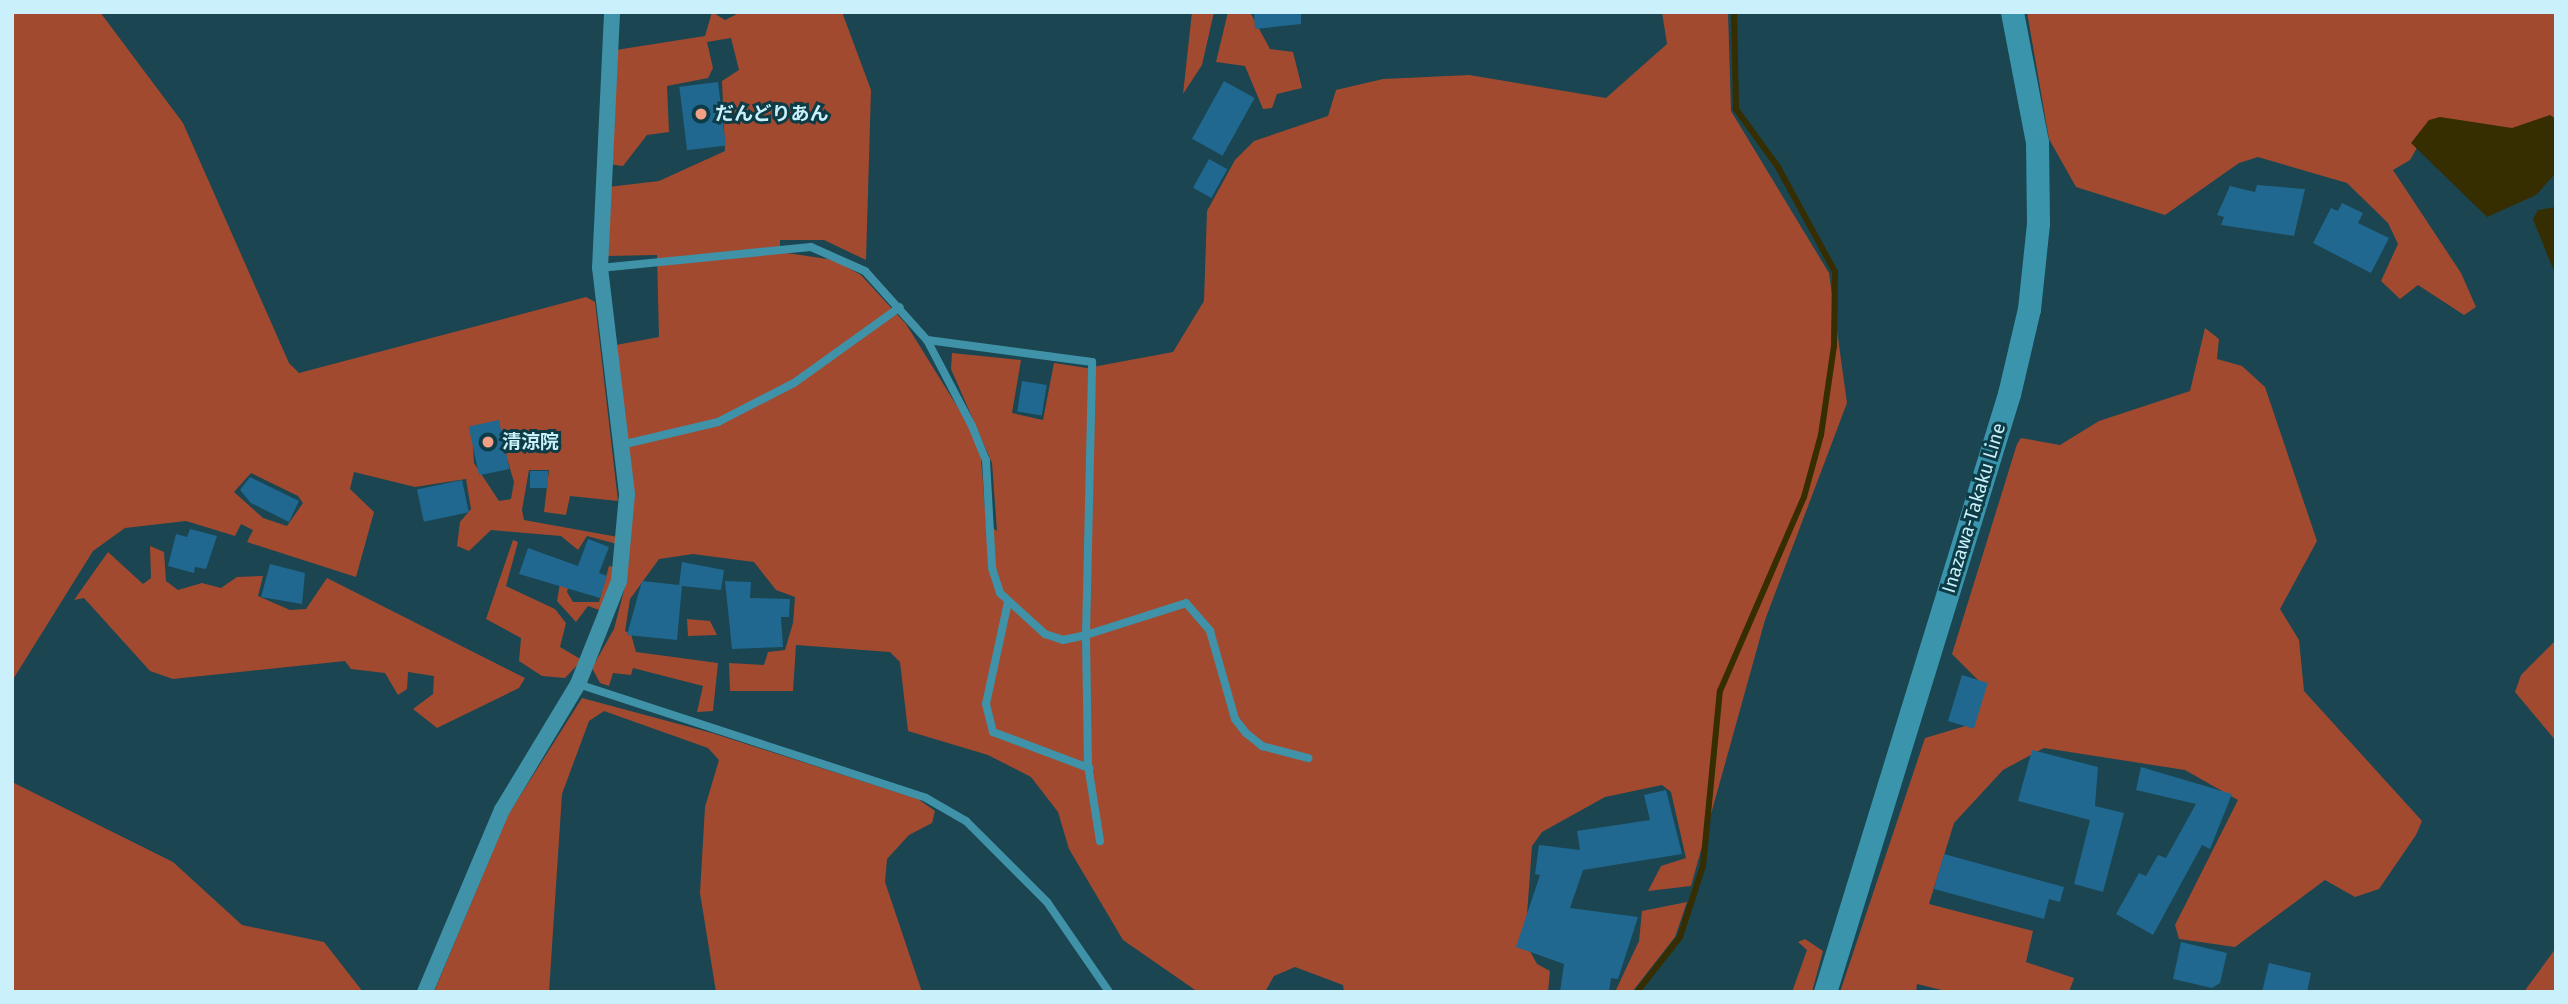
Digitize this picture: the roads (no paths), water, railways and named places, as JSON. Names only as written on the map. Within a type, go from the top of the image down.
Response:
[{"type":"main road","name":"Inazawa-Takaku Line","points":[[1825,992],[2009,394],[2029,309],[2038,223],[2036,142],[2012,12]]},
{"type":"street","points":[[425,992],[502,810],[578,684],[610,610],[621,568],[627,494],[600,268],[612,12]]},
{"type":"lane","points":[[600,268],[811,247],[848,259],[900,307],[927,340],[986,460],[992,568],[1007,602],[1045,634],[1063,640],[1186,603],[1210,631],[1235,719],[1246,733],[1262,746],[1308,758]]},
{"type":"lane","points":[[620,446],[718,422],[794,383],[900,307]]},
{"type":"lane","points":[[927,340],[1092,362],[1086,635],[1088,768],[1100,841]]},
{"type":"lane","points":[[1007,602],[986,704],[993,732],[1088,768]]},
{"type":"lane","points":[[578,684],[926,798],[966,821],[1039,892],[1109,992]]},
{"type":"waterway","points":[[1637,992],[1680,937],[1703,866],[1720,691],[1804,497],[1821,435],[1834,346],[1835,272],[1778,167],[1736,109],[1734,12]]},
{"type":"place","name":"だんどりあん","points":[[701,114]]},
{"type":"place","name":"清涼院","points":[[488,442]]}]
